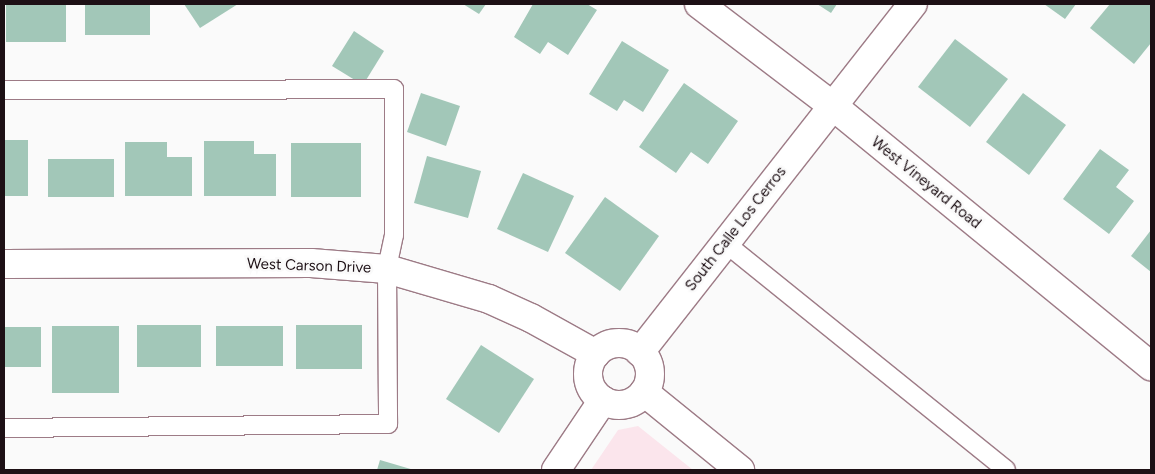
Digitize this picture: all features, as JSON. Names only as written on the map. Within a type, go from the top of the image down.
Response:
[{"type":"street","name":"West Vineyard Road","points":[[699,4],[833,106],[1151,366]]},
{"type":"street","name":"South Calle Los Cerros","points":[[640,352],[912,4]]},
{"type":"street","name":"West Carson Drive","points":[[4,264],[311,263],[387,269],[489,299],[531,318],[596,354]]},
{"type":"street","points":[[618,344],[640,352],[650,372],[644,392],[625,404],[603,400],[595,393],[589,378],[590,363],[596,354],[618,344]]},
{"type":"street","points":[[644,392],[740,470]]},
{"type":"street","points":[[556,470],[603,400]]},
{"type":"lane","points":[[4,90],[394,89],[394,235],[387,269],[388,424],[4,428]]},
{"type":"lane","points":[[725,243],[1006,470]]},
{"type":"shaded area","points":[[638,426],[693,470],[591,470],[618,430]]},
{"type":"building","points":[[6,4],[66,4],[66,42],[6,42]]},
{"type":"building","points":[[85,4],[150,4],[150,35],[85,35]]},
{"type":"building","points":[[184,4],[238,4],[200,28]]},
{"type":"building","points":[[463,4],[486,4],[479,14]]},
{"type":"building","points":[[533,4],[587,4],[597,10],[568,55],[548,42],[540,54],[514,37]]},
{"type":"building","points":[[817,4],[837,4],[831,13]]},
{"type":"building","points":[[1044,4],[1076,4],[1065,19]]},
{"type":"building","points":[[1110,4],[1151,4],[1151,43],[1134,64],[1090,28]]},
{"type":"building","points":[[354,31],[384,51],[363,85],[332,66]]},
{"type":"building","points":[[955,39],[1008,79],[970,127],[918,87]]},
{"type":"building","points":[[622,41],[669,70],[643,112],[624,100],[617,111],[589,94]]},
{"type":"building","points":[[684,83],[738,121],[708,164],[691,152],[676,173],[639,147]]},
{"type":"building","points":[[421,93],[460,106],[446,146],[407,132]]},
{"type":"building","points":[[1023,93],[1066,125],[1029,175],[986,142]]},
{"type":"building","points":[[4,140],[28,140],[28,196],[4,196]]},
{"type":"building","points":[[204,141],[254,141],[254,154],[276,154],[276,196],[204,196]]},
{"type":"building","points":[[125,142],[167,142],[167,157],[192,157],[192,196],[125,196]]},
{"type":"building","points":[[291,143],[361,143],[361,197],[291,197]]},
{"type":"building","points":[[1100,149],[1129,170],[1116,187],[1134,201],[1109,234],[1063,199]]},
{"type":"building","points":[[427,156],[481,171],[468,218],[414,203]]},
{"type":"building","points":[[48,159],[114,159],[114,197],[48,197]]},
{"type":"building","points":[[523,173],[574,196],[548,252],[497,229]]},
{"type":"building","points":[[605,197],[659,236],[620,291],[565,253]]},
{"type":"building","points":[[1151,230],[1151,272],[1131,256]]},
{"type":"building","points":[[137,325],[201,325],[201,367],[137,367]]},
{"type":"building","points":[[296,325],[362,325],[362,369],[296,369]]},
{"type":"building","points":[[52,326],[119,326],[119,393],[52,393]]},
{"type":"building","points":[[216,326],[283,326],[283,366],[216,366]]},
{"type":"building","points":[[4,327],[41,327],[41,367],[4,367]]},
{"type":"building","points":[[481,345],[534,379],[499,433],[446,399]]},
{"type":"building","points":[[380,460],[414,470],[377,470]]}]
